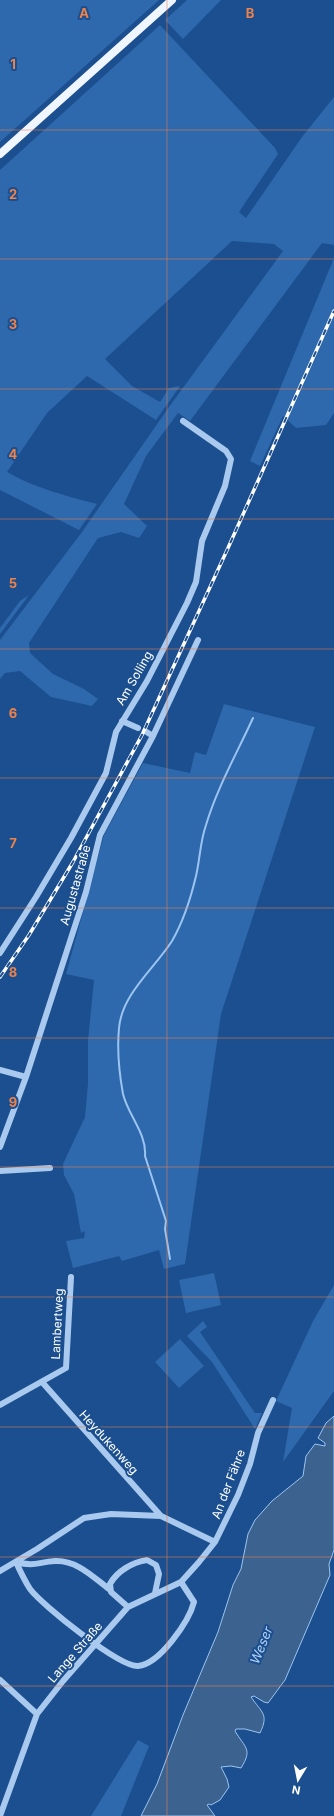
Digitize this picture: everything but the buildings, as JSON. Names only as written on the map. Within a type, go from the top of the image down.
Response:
[{"type":"main road","points":[[0,154],[172,0]]},
{"type":"street","name":"Am Solling","points":[[0,953],[71,838],[106,773],[116,732],[147,681],[196,582],[202,541],[216,511],[230,468],[230,455],[183,421]]},
{"type":"street","name":"Augustastraße","points":[[0,1147],[26,1077],[86,892],[100,835],[154,736],[198,640]]},
{"type":"street","points":[[122,721],[138,728]]},
{"type":"street","points":[[146,731],[154,736]]},
{"type":"street","points":[[0,1070],[26,1077]]},
{"type":"street","points":[[0,1171],[50,1168]]},
{"type":"street","name":"Lambertweg","points":[[0,1405],[66,1368],[71,1277]]},
{"type":"street","name":"Heydukenweg","points":[[42,1382],[161,1516]]},
{"type":"street","name":"An der Fähre","points":[[215,1542],[238,1495],[250,1464],[258,1433],[273,1400]]},
{"type":"street","points":[[0,1571],[84,1518],[111,1514],[161,1516],[215,1542]]},
{"type":"street","name":"Lange Straße","points":[[1,1813],[37,1714],[63,1681],[128,1607],[181,1582],[215,1542]]},
{"type":"street","points":[[110,1589],[110,1584],[116,1575],[133,1564],[147,1560],[154,1563],[158,1569],[155,1593]]},
{"type":"street","points":[[16,1562],[29,1566],[54,1561],[73,1564],[110,1589],[111,1592],[128,1607]]},
{"type":"street","points":[[16,1562],[30,1589],[45,1604],[96,1645],[131,1665],[144,1664],[158,1656],[175,1637],[194,1602],[181,1582]]},
{"type":"street","points":[[0,1680],[37,1714]]},
{"type":"shaded area","points":[[0,0],[159,0],[0,142]]},
{"type":"shaded area","points":[[187,0],[221,0],[183,39],[165,20]]},
{"type":"shaded area","points":[[160,25],[275,148],[278,154],[239,212],[246,218],[302,137],[334,97],[334,245],[322,243],[190,421],[178,413],[146,456],[124,504],[147,526],[139,538],[121,532],[98,538],[29,643],[30,653],[53,674],[84,689],[98,699],[92,706],[51,697],[20,671],[5,673],[0,679],[0,640],[82,532],[169,407],[283,251],[274,244],[232,241],[105,359],[132,386],[160,402],[169,388],[180,386],[156,420],[87,376],[47,413],[7,472],[29,483],[62,495],[97,504],[79,530],[0,490],[0,170]]},
{"type":"shaded area","points":[[334,258],[334,413],[326,425],[296,428],[283,416],[260,466],[250,461]]},
{"type":"shaded area","points":[[29,595],[0,634],[0,628],[20,601]]},
{"type":"shaded area","points":[[224,704],[315,727],[221,1014],[185,1264],[164,1269],[159,1250],[122,1261],[119,1256],[73,1268],[66,1241],[84,1238],[85,1231],[81,1233],[74,1194],[64,1175],[63,1164],[85,1117],[88,1084],[88,1041],[94,980],[66,974],[104,835],[143,763],[190,773],[195,752],[206,755]]},
{"type":"shaded area","points":[[214,1273],[221,1305],[186,1313],[179,1280]]},
{"type":"shaded area","points":[[334,1285],[334,1391],[283,1462],[292,1408],[276,1401],[313,1321]]},
{"type":"shaded area","points":[[203,1321],[207,1327],[200,1332],[255,1413],[262,1413],[255,1429],[212,1362],[187,1336]]},
{"type":"shaded area","points":[[180,1339],[204,1366],[179,1388],[155,1362]]},
{"type":"shaded area","points":[[138,1740],[149,1746],[121,1816],[91,1816]]},
{"type":"water","name":"Weser","points":[[334,1416],[334,1550],[329,1564],[330,1575],[285,1680],[268,1703],[254,1696],[251,1697],[263,1714],[263,1727],[260,1733],[245,1729],[236,1729],[235,1731],[246,1749],[247,1757],[241,1768],[231,1766],[221,1767],[229,1787],[220,1800],[211,1805],[207,1805],[215,1816],[141,1816],[157,1784],[183,1715],[218,1632],[233,1585],[241,1569],[248,1534],[255,1520],[272,1501],[303,1476],[306,1456],[315,1444],[325,1446],[325,1443],[318,1438],[326,1423]]},
{"type":"waterway","points":[[170,1259],[165,1229],[166,1221],[145,1156],[143,1140],[125,1102],[123,1094],[119,1061],[119,1028],[121,1016],[132,993],[165,951],[180,926],[194,884],[202,838],[211,811],[221,784],[253,718]]},
{"type":"railway","points":[[0,977],[29,935],[73,862],[142,735],[228,548],[334,311]]}]
